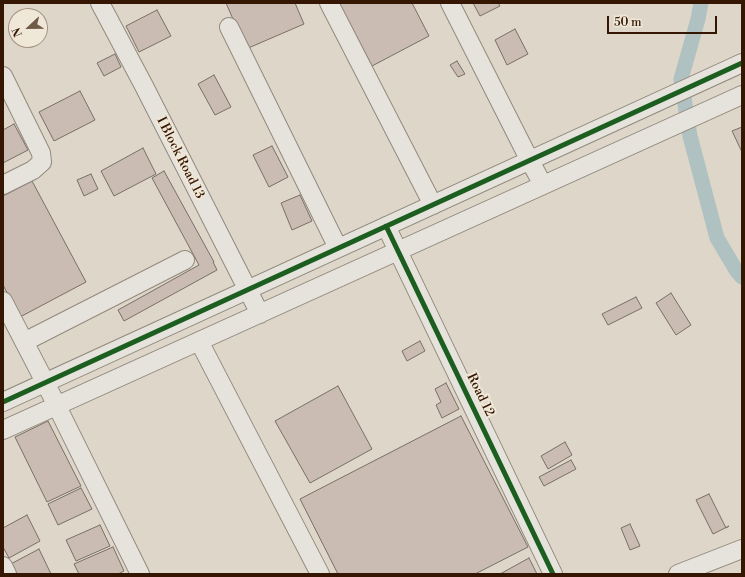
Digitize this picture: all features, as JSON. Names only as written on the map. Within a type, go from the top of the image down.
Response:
[{"type":"street","name":"I Block Road 13","points":[[100,3],[260,314]]},
{"type":"street","points":[[329,3],[433,205]]},
{"type":"street","points":[[450,3],[543,185]]},
{"type":"street","points":[[229,27],[338,248]]},
{"type":"street","points":[[3,402],[742,63]]},
{"type":"street","points":[[3,76],[41,153],[42,162],[33,170],[3,185]]},
{"type":"street","points":[[3,430],[742,95]]},
{"type":"street","name":"Road 12","points":[[386,226],[553,574]]},
{"type":"street","points":[[24,342],[185,260]]},
{"type":"street","points":[[3,301],[45,382],[140,574]]},
{"type":"street","points":[[199,341],[320,574]]},
{"type":"street","points":[[678,574],[742,549]]},
{"type":"street","points":[[3,566],[7,574]]},
{"type":"building","points":[[226,3],[295,3],[304,24],[246,49]]},
{"type":"building","points":[[339,3],[412,3],[429,36],[372,66]]},
{"type":"building","points":[[473,3],[498,3],[500,6],[480,16]]},
{"type":"building","points":[[157,10],[171,36],[139,52],[126,26]]},
{"type":"building","points":[[515,29],[528,54],[507,65],[495,40]]},
{"type":"building","points":[[115,54],[121,67],[104,76],[97,63]]},
{"type":"building","points":[[457,61],[465,74],[458,77],[450,65]]},
{"type":"building","points":[[214,75],[231,107],[215,115],[198,84]]},
{"type":"building","points":[[80,91],[95,120],[54,141],[39,112]]},
{"type":"building","points":[[14,124],[28,150],[3,163],[3,130]]},
{"type":"building","points":[[742,127],[742,152],[732,131]]},
{"type":"building","points":[[272,146],[288,177],[269,187],[253,155]]},
{"type":"building","points":[[143,148],[156,174],[114,196],[101,171]]},
{"type":"building","points":[[164,171],[217,270],[124,321],[118,310],[199,265],[152,178]]},
{"type":"building","points":[[91,174],[98,189],[84,196],[77,180]]},
{"type":"building","points":[[32,181],[86,282],[20,317],[3,285],[3,196]]},
{"type":"building","points":[[300,195],[312,221],[292,230],[281,203]]},
{"type":"building","points":[[671,293],[691,325],[676,335],[656,303]]},
{"type":"building","points":[[636,297],[642,308],[608,325],[602,314]]},
{"type":"building","points":[[420,341],[425,351],[407,361],[402,351]]},
{"type":"building","points":[[446,383],[459,409],[442,418],[436,405],[441,402],[435,389]]},
{"type":"building","points":[[338,386],[372,449],[310,483],[275,421]]},
{"type":"building","points":[[461,416],[528,547],[475,574],[338,574],[300,499]]},
{"type":"building","points":[[48,421],[81,486],[47,502],[15,437]]},
{"type":"building","points":[[565,442],[572,455],[548,469],[541,456]]},
{"type":"building","points":[[571,460],[576,469],[544,486],[539,477]]},
{"type":"building","points":[[81,488],[92,509],[58,525],[48,504]]},
{"type":"building","points":[[709,494],[726,528],[713,534],[696,500]]},
{"type":"building","points":[[27,515],[40,541],[9,558],[3,547],[3,528]]},
{"type":"building","points":[[630,524],[640,546],[630,550],[621,528]]},
{"type":"building","points":[[100,525],[110,546],[76,561],[66,540]]},
{"type":"building","points":[[113,547],[124,571],[118,574],[79,574],[74,564]]},
{"type":"building","points":[[39,549],[51,574],[11,574],[7,566]]},
{"type":"building","points":[[529,558],[537,574],[500,574]]},
{"type":"waterway","points":[[701,3],[681,79],[690,136],[717,238],[736,270],[742,277]]},
{"type":"cycle path","points":[[3,402],[742,63]]},
{"type":"cycle path","points":[[386,226],[553,574]]}]
